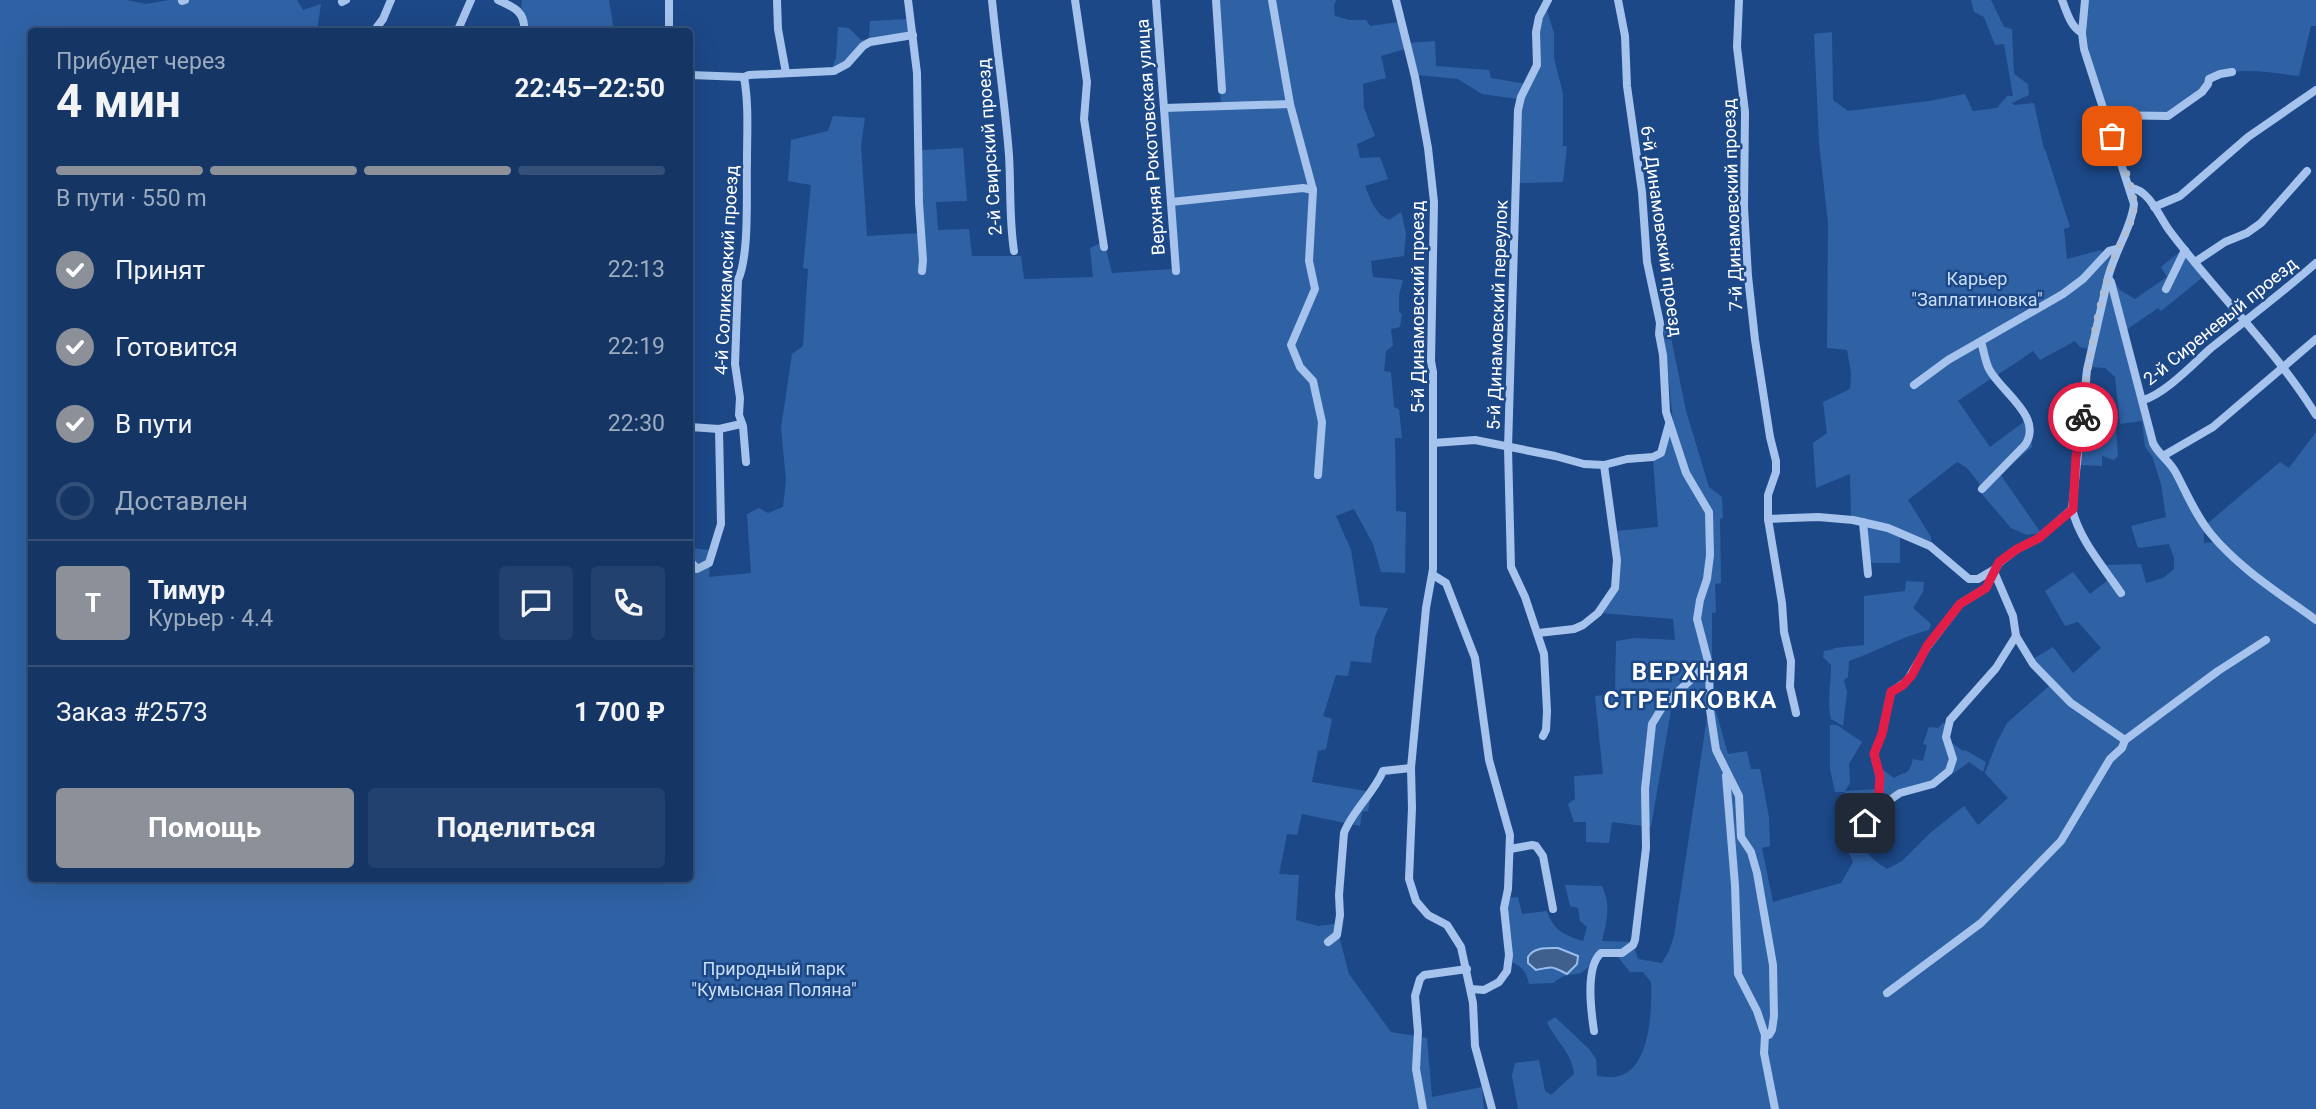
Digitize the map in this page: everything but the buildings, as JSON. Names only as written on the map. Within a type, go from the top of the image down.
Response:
[{"type":"street","points":[[377,27],[391,0]]},
{"type":"street","points":[[459,28],[471,0]]},
{"type":"street","points":[[498,0],[512,3],[525,21],[524,28]]},
{"type":"street","points":[[669,0],[669,28]]},
{"type":"street","points":[[777,0],[778,29],[786,73]]},
{"type":"street","points":[[908,0],[917,73],[922,271]]},
{"type":"street","name":"2-й Свирский проезд","points":[[992,0],[1004,91],[1011,178],[1010,225],[1014,251]]},
{"type":"street","points":[[1075,0],[1087,82],[1084,119],[1104,247]]},
{"type":"street","name":"Верхняя Рокотовская улица","points":[[1156,0],[1176,271]]},
{"type":"street","points":[[1216,0],[1222,90]]},
{"type":"street","points":[[1272,0],[1290,104],[1313,190],[1309,261],[1315,289],[1291,345],[1300,368],[1313,381],[1322,422],[1318,475]]},
{"type":"street","name":"5-й Динамовский проезд","points":[[1396,0],[1428,148],[1434,202],[1431,361],[1433,575],[1426,608],[1411,768],[1409,869],[1411,890],[1425,912],[1447,925],[1457,939],[1471,989],[1475,1046],[1492,1109]]},
{"type":"street","name":"5-й Динамовский переулок","points":[[1543,736],[1547,711],[1544,654],[1525,597],[1511,567],[1508,448],[1518,110],[1521,97],[1537,65],[1536,32],[1539,17],[1548,0]]},
{"type":"street","name":"6-й Динамовский проезд","points":[[1618,0],[1625,36],[1627,86],[1643,192],[1647,262],[1660,323],[1666,412],[1686,473],[1709,512],[1709,567],[1697,611],[1709,664],[1710,710],[1716,750],[1726,773]]},
{"type":"street","name":"7-й Динамовский проезд","points":[[1738,0],[1737,47],[1745,112],[1744,206],[1748,276],[1755,340],[1776,468],[1769,489],[1768,519],[1790,662],[1790,687],[1796,713]]},
{"type":"street","points":[[2062,0],[2075,29],[2082,33]]},
{"type":"street","points":[[2085,0],[2082,33],[2086,58],[2131,188],[2134,204],[2108,278],[2087,370],[2073,509],[2083,539],[2120,593]]},
{"type":"street","points":[[693,75],[744,77],[834,71],[841,69],[870,42],[913,35]]},
{"type":"street","points":[[2105,115],[2168,116],[2202,92],[2209,79],[2232,72]]},
{"type":"street","name":"4-й Соликамский проезд","points":[[744,77],[748,131],[747,204],[743,268],[738,280],[735,364],[746,462]]},
{"type":"street","points":[[2154,207],[2180,196],[2248,137],[2316,90]]},
{"type":"street","points":[[1164,108],[1290,104]]},
{"type":"street","points":[[2195,262],[2260,223],[2307,171]]},
{"type":"street","points":[[1171,202],[1303,188],[1313,190]]},
{"type":"street","points":[[2131,188],[2140,191],[2154,207],[2211,284],[2246,321],[2316,415]]},
{"type":"street","points":[[1914,386],[1948,360],[2063,294],[2101,262],[2109,251],[2117,249]]},
{"type":"street","points":[[2166,289],[2185,250]]},
{"type":"street","name":"2-й Сиреневый проезд","points":[[2143,400],[2155,395],[2188,370],[2316,263]]},
{"type":"street","points":[[2108,278],[2153,443],[2174,470],[2188,499],[2210,533],[2246,570],[2316,620]]},
{"type":"street","points":[[2163,456],[2213,427],[2316,339]]},
{"type":"street","points":[[1981,342],[1988,367],[2019,404],[2030,432],[2030,438],[2025,445],[1982,489]]},
{"type":"street","points":[[693,427],[719,429],[741,424]]},
{"type":"street","points":[[1433,443],[1475,440],[1604,466],[1628,458],[1653,457],[1661,453],[1670,424]]},
{"type":"street","points":[[693,564],[697,569],[709,563],[715,551],[721,524],[719,429]]},
{"type":"street","points":[[1538,633],[1574,629],[1583,625],[1591,620],[1615,588],[1618,560],[1604,466]]},
{"type":"street","points":[[1878,808],[1880,776],[1874,754],[1882,734],[1891,692],[1903,685],[1912,675],[1927,646],[1952,617],[1957,607],[1986,588],[1999,562],[2039,538],[2073,509]]},
{"type":"street","points":[[1768,519],[1818,517],[1863,522],[1921,541],[1969,579],[1978,579],[1995,572]]},
{"type":"street","points":[[1863,522],[1867,574]]},
{"type":"street","points":[[1995,572],[2013,616],[2016,636],[2045,678],[2071,703],[2125,740]]},
{"type":"street","points":[[1433,575],[1446,583],[1475,658],[1489,760],[1510,835],[1508,889],[1504,908],[1509,955],[1507,971],[1499,982],[1484,990],[1471,989]]},
{"type":"street","points":[[1858,833],[1878,808],[1906,790],[1933,783],[1949,771],[1953,759],[1946,737],[1950,720],[1996,668],[2016,636]]},
{"type":"street","points":[[1887,993],[1981,923],[2061,841],[2110,759],[2122,748],[2125,740],[2266,639]]},
{"type":"street","points":[[1594,1031],[1591,970],[1595,959],[1601,953],[1622,953],[1633,945],[1635,940],[1646,848],[1645,789],[1652,724],[1663,706],[1709,664]]},
{"type":"street","points":[[1328,942],[1337,934],[1347,824],[1385,769],[1411,768]]},
{"type":"street","points":[[1726,773],[1735,886],[1738,974],[1757,1011],[1765,1035],[1764,1053],[1775,1109]]},
{"type":"street","points":[[1726,773],[1740,796],[1741,837],[1751,852],[1757,873],[1773,965],[1774,1016],[1772,1030],[1769,1035],[1765,1035]]},
{"type":"street","points":[[1510,849],[1532,845],[1541,851],[1553,909]]},
{"type":"street","points":[[1423,1109],[1416,1069],[1418,1032],[1415,996],[1418,985],[1424,975],[1467,969]]},
{"type":"green space","name":"Природный парк \"Кумысная Поляна\"","points":[[0,0],[127,0],[146,4],[169,0],[297,0],[303,10],[321,4],[317,28],[28,28],[28,882],[693,882],[693,548],[711,550],[709,577],[751,573],[747,514],[759,508],[768,513],[783,507],[786,480],[781,428],[792,354],[803,346],[808,269],[803,268],[811,185],[788,181],[791,140],[828,131],[833,116],[865,118],[861,145],[867,236],[920,233],[922,150],[963,148],[967,201],[936,202],[938,230],[969,229],[972,256],[1021,256],[1024,279],[1093,277],[1090,248],[1101,243],[1105,245],[1112,273],[1172,269],[1163,108],[1218,105],[1221,102],[1213,0],[1336,0],[1335,16],[1349,20],[1366,20],[1370,26],[1399,22],[1405,49],[1381,56],[1386,78],[1363,84],[1364,108],[1375,136],[1357,144],[1360,158],[1380,157],[1388,179],[1365,186],[1374,206],[1389,220],[1401,212],[1406,233],[1404,256],[1371,261],[1373,277],[1403,280],[1399,295],[1399,312],[1402,314],[1400,327],[1391,329],[1393,346],[1386,351],[1384,371],[1391,372],[1394,407],[1399,409],[1402,438],[1395,438],[1396,511],[1406,512],[1405,573],[1381,572],[1373,544],[1354,509],[1336,516],[1351,550],[1360,606],[1388,608],[1375,637],[1371,663],[1351,661],[1348,676],[1336,675],[1323,716],[1332,719],[1326,749],[1318,751],[1312,782],[1372,792],[1368,811],[1362,812],[1360,826],[1302,814],[1297,835],[1287,834],[1279,874],[1299,875],[1296,920],[1318,926],[1336,924],[1349,974],[1391,1032],[1427,1038],[1432,1097],[1482,1087],[1484,1109],[0,1109]]},
{"type":"green space","points":[[522,0],[609,0],[614,28],[522,28]]},
{"type":"green space","name":"Карьер \"Заплатиновка\"","points":[[1971,0],[1991,0],[2004,27],[2012,29],[2014,74],[2028,84],[2029,95],[2012,103],[2034,103],[2044,149],[2070,227],[2064,229],[2067,259],[2101,250],[2103,254],[2111,254],[2088,349],[2080,347],[2075,341],[2040,360],[2033,351],[1958,401],[1990,447],[2025,421],[2032,447],[2000,474],[2041,533],[2027,535],[2011,528],[1981,493],[1979,483],[1967,468],[1957,462],[1908,500],[1931,537],[1931,542],[1851,518],[1850,474],[1816,488],[1813,443],[1827,433],[1823,402],[1850,389],[1851,373],[1847,350],[1827,348],[1828,223],[1819,143],[1814,34],[1832,32],[1833,100],[1848,111],[1965,94],[1973,111],[1997,108],[2007,96],[2013,96],[2004,44],[1995,45],[1984,17],[1974,12]]},
{"type":"green space","points":[[2087,0],[2316,0],[2316,26],[2311,26],[2299,76],[2252,71],[2228,73],[2207,82],[2169,113],[2108,111],[2090,57],[2086,29]]},
{"type":"green space","points":[[1547,11],[1554,33],[1554,58],[1563,94],[1563,146],[1567,146],[1563,182],[1520,183],[1522,103]]},
{"type":"green space","points":[[908,19],[908,32],[878,38],[846,63],[831,70],[836,58],[838,27],[849,28],[861,40],[869,39],[870,21]]},
{"type":"green space","points":[[1435,41],[1436,66],[1489,70],[1491,78],[1526,84],[1518,99],[1482,94],[1458,79],[1417,75],[1408,43]]},
{"type":"green space","points":[[2182,250],[2203,277],[2161,311],[2158,308],[2126,330],[2114,281],[2120,290],[2135,299],[2167,277],[2161,267]]},
{"type":"green space","points":[[2108,285],[2148,428],[2199,521],[2204,532],[2204,543],[2214,542],[2316,623],[2316,1109],[1518,1109],[1512,1075],[1515,1063],[1539,1060],[1545,1091],[1551,1095],[1574,1074],[1567,1053],[1547,1022],[1555,1017],[1589,1049],[1596,1059],[1597,1076],[1616,1077],[1630,1071],[1638,1061],[1647,1035],[1651,982],[1643,972],[1630,972],[1617,956],[1634,947],[1638,959],[1662,963],[1674,936],[1708,711],[1672,704],[1651,827],[1612,822],[1609,843],[1586,842],[1586,822],[1574,822],[1568,804],[1575,799],[1574,776],[1603,774],[1595,696],[1615,694],[1616,641],[1635,638],[1675,640],[1673,619],[1600,613],[1611,594],[1615,531],[1658,527],[1653,459],[1673,422],[1663,324],[1668,323],[1686,411],[1709,487],[1722,497],[1721,583],[1715,584],[1716,612],[1712,613],[1712,697],[1728,754],[1747,751],[1751,769],[1760,769],[1769,817],[1770,846],[1762,848],[1773,902],[1841,883],[1853,862],[1841,837],[1845,792],[1835,792],[1830,769],[1830,725],[1837,725],[1862,742],[1849,764],[1850,783],[1845,791],[1877,789],[1873,805],[1853,831],[1867,853],[1887,869],[1902,861],[1930,833],[1964,806],[1978,825],[2008,798],[1985,773],[2007,723],[2049,686],[2033,659],[2053,647],[2073,673],[2101,648],[2078,622],[2065,626],[2045,591],[2073,572],[2090,594],[2108,580],[2105,565],[2141,564],[2146,583],[2163,578],[2174,569],[2174,558],[2169,544],[2138,548],[2131,526],[2166,517],[2161,484],[2152,456],[2145,447],[2142,421],[2120,424],[2115,377],[2105,368],[2091,367]]},
{"type":"green space","points":[[2116,429],[2118,456],[2114,460],[2102,456],[2102,466],[2080,465],[2086,431]]},
{"type":"green space","points":[[2316,432],[2316,616],[2248,568],[2207,524],[2280,462],[2289,468]]},
{"type":"green space","points":[[1859,525],[1900,534],[1900,563],[1863,563]]},
{"type":"green space","points":[[1906,581],[1924,582],[1923,592],[1913,608],[1931,624],[1929,630],[1849,661],[1848,677],[1844,680],[1847,692],[1843,726],[1831,719],[1831,665],[1823,657],[1824,651],[1864,645],[1864,596],[1905,591]]},
{"type":"green space","points":[[1943,723],[1946,724],[1949,741],[1986,762],[1983,772],[1969,762],[1954,773],[1948,770],[1939,778],[1880,805],[1879,767],[1894,778],[1908,771],[1913,759],[1923,761],[1927,745],[1923,744],[1929,727],[1938,728]]},
{"type":"green space","points":[[1565,885],[1602,886],[1607,920],[1602,941],[1633,942],[1626,949],[1596,953],[1586,970],[1581,973],[1560,978],[1554,983],[1529,984],[1523,970],[1510,962],[1506,922],[1508,898],[1518,897],[1522,914],[1547,911],[1552,923],[1560,931],[1583,941],[1587,927],[1580,921],[1578,908],[1570,906]]},
{"type":"shaded area","points":[[1558,948],[1578,956],[1577,964],[1567,974],[1552,968],[1536,970],[1528,963],[1528,957],[1534,951]]},
{"type":"way so far","points":[[2083,417],[2087,370],[2100,305],[2134,204],[2112,136]]},
{"type":"district","name":"ВЕРХНЯЯ СТРЕЛКОВКА","points":[[1691,686]]},
{"type":"route","points":[[1865,823],[1878,808],[1880,776],[1874,754],[1882,734],[1891,692],[1903,685],[1912,675],[1927,646],[1952,617],[1957,607],[1977,595],[1991,582],[1999,562],[2017,549],[2034,542],[2073,509],[2076,457],[2083,417]]}]
